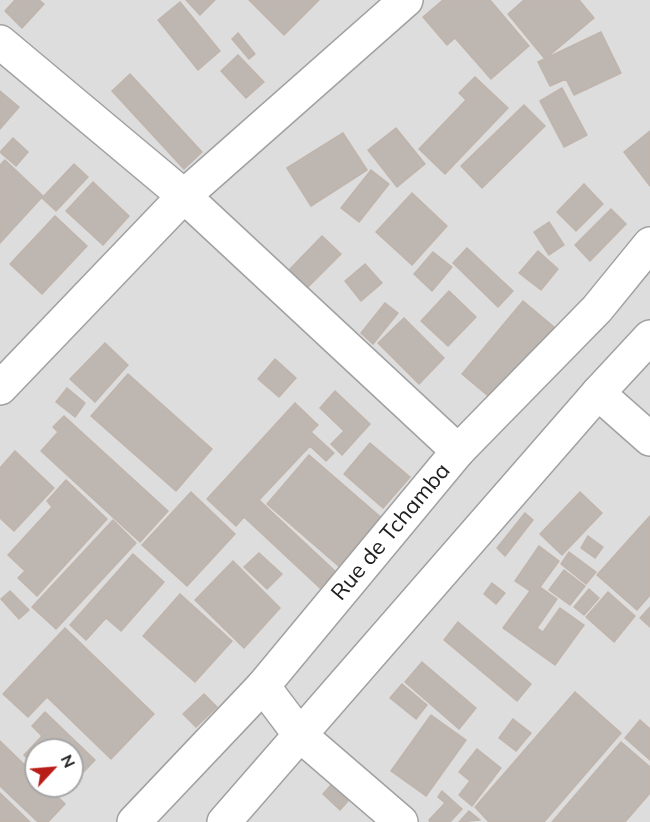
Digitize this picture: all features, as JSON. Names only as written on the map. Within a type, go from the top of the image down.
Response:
[{"type":"street","points":[[0,388],[184,196],[406,0]]},
{"type":"street","points":[[0,42],[184,196],[458,451]]},
{"type":"street","name":"Rue de Tchamba","points":[[134,822],[263,686],[458,451],[589,317],[650,244]]},
{"type":"street","points":[[224,822],[598,393],[650,337]]},
{"type":"street","points":[[598,393],[650,439]]},
{"type":"street","points":[[263,686],[300,735],[401,822]]},
{"type":"shaded area","points":[[0,0],[650,0],[650,822],[0,822]]},
{"type":"building","points":[[15,0],[39,0],[44,4],[22,28],[5,11]]},
{"type":"building","points":[[186,0],[215,0],[200,15]]},
{"type":"building","points":[[249,0],[319,0],[284,35]]},
{"type":"building","points":[[443,0],[490,0],[529,46],[491,79],[455,38],[447,45],[423,17]]},
{"type":"building","points":[[524,0],[579,0],[594,18],[545,59],[508,14]]},
{"type":"building","points":[[180,2],[220,51],[198,70],[158,20]]},
{"type":"building","points":[[601,32],[621,73],[574,95],[566,79],[550,86],[538,62]]},
{"type":"building","points":[[238,33],[255,54],[249,59],[232,39]]},
{"type":"building","points":[[238,55],[264,82],[246,98],[221,71]]},
{"type":"building","points":[[130,74],[202,152],[184,169],[112,91]]},
{"type":"building","points":[[475,77],[508,108],[445,174],[419,149],[466,100],[459,93]]},
{"type":"building","points":[[562,88],[587,135],[564,147],[540,101]]},
{"type":"building","points":[[0,91],[19,107],[0,129]]},
{"type":"building","points":[[524,105],[545,126],[482,188],[461,166]]},
{"type":"building","points":[[396,128],[425,164],[397,187],[368,150]]},
{"type":"building","points":[[650,131],[650,186],[624,152]]},
{"type":"building","points":[[343,133],[367,170],[311,206],[287,168]]},
{"type":"building","points":[[13,138],[28,152],[16,166],[0,152]]},
{"type":"building","points":[[5,160],[43,196],[0,243],[0,165]]},
{"type":"building","points":[[74,164],[88,177],[56,211],[42,198]]},
{"type":"building","points":[[371,170],[389,184],[359,222],[341,208]]},
{"type":"building","points":[[93,182],[129,216],[103,245],[66,211]]},
{"type":"building","points":[[584,184],[603,204],[576,231],[557,212]]},
{"type":"building","points":[[412,193],[447,226],[412,265],[376,232]]},
{"type":"building","points":[[611,209],[626,224],[590,261],[575,245]]},
{"type":"building","points":[[55,216],[87,246],[42,294],[10,264]]},
{"type":"building","points":[[549,222],[564,245],[549,255],[534,232]]},
{"type":"building","points":[[322,236],[341,254],[307,288],[289,270]]},
{"type":"building","points":[[467,248],[513,291],[498,307],[453,263]]},
{"type":"building","points":[[538,251],[558,269],[541,290],[519,273]]},
{"type":"building","points":[[433,252],[452,267],[432,291],[414,274]]},
{"type":"building","points":[[365,264],[382,283],[361,301],[345,281]]},
{"type":"building","points":[[449,291],[476,317],[448,346],[421,321]]},
{"type":"building","points":[[523,301],[560,332],[499,405],[462,374]]},
{"type":"building","points":[[385,303],[398,313],[373,344],[361,333]]},
{"type":"building","points":[[404,318],[444,358],[419,384],[378,343]]},
{"type":"building","points":[[105,343],[128,365],[95,402],[70,379]]},
{"type":"building","points":[[275,359],[296,378],[279,397],[258,379]]},
{"type":"building","points":[[128,374],[212,449],[176,491],[91,416]]},
{"type":"building","points":[[67,388],[85,403],[75,417],[56,402]]},
{"type":"building","points":[[335,391],[370,424],[342,455],[331,444],[344,431],[320,408]]},
{"type":"building","points":[[295,403],[318,425],[311,432],[334,453],[326,461],[310,446],[259,500],[336,572],[320,588],[244,517],[236,526],[207,499]]},
{"type":"building","points":[[64,416],[168,511],[140,542],[41,451],[58,432],[53,427]]},
{"type":"building","points":[[370,443],[410,477],[383,508],[344,474]]},
{"type":"building","points":[[15,451],[54,488],[14,531],[0,518],[0,468]]},
{"type":"building","points":[[309,455],[384,520],[342,569],[267,504]]},
{"type":"building","points":[[66,480],[107,519],[37,596],[18,578],[25,571],[8,555],[52,507],[47,501]]},
{"type":"building","points":[[191,492],[235,534],[187,586],[142,545]]},
{"type":"building","points":[[580,492],[602,513],[562,555],[540,534]]},
{"type":"building","points":[[525,513],[533,520],[505,556],[497,548]]},
{"type":"building","points":[[650,516],[650,595],[637,610],[597,575]]},
{"type":"building","points":[[113,520],[136,543],[56,629],[32,607]]},
{"type":"building","points":[[588,536],[603,547],[595,558],[581,548]]},
{"type":"building","points":[[539,546],[559,561],[540,587],[557,599],[537,628],[543,632],[560,608],[584,625],[555,665],[503,628],[530,591],[515,581]]},
{"type":"building","points":[[569,552],[596,572],[586,584],[561,564]]},
{"type":"building","points":[[259,553],[282,574],[267,589],[244,567]]},
{"type":"building","points":[[133,554],[164,582],[121,631],[106,618],[86,640],[70,625]]},
{"type":"building","points":[[233,561],[280,608],[244,648],[195,600]]},
{"type":"building","points":[[564,570],[585,586],[570,605],[549,590]]},
{"type":"building","points":[[492,583],[505,593],[496,604],[484,594]]},
{"type":"building","points":[[589,589],[599,598],[584,615],[574,607]]},
{"type":"building","points":[[10,591],[29,610],[19,619],[1,599]]},
{"type":"building","points":[[608,592],[635,616],[614,642],[586,617]]},
{"type":"building","points":[[180,594],[232,641],[195,682],[143,636]]},
{"type":"building","points":[[650,607],[650,627],[640,618]]},
{"type":"building","points":[[458,622],[531,684],[517,701],[444,640]]},
{"type":"building","points":[[65,628],[154,714],[111,759],[47,697],[28,717],[3,694]]},
{"type":"building","points":[[422,662],[476,708],[459,729],[405,682]]},
{"type":"building","points":[[402,684],[427,705],[416,719],[390,698]]},
{"type":"building","points":[[575,692],[621,733],[544,822],[489,822],[475,807]]},
{"type":"building","points":[[204,694],[217,707],[196,727],[183,714]]},
{"type":"building","points":[[45,712],[72,738],[40,738],[42,736],[32,726]]},
{"type":"building","points":[[431,715],[466,740],[426,796],[391,771]]},
{"type":"building","points":[[513,719],[531,733],[516,751],[499,738]]},
{"type":"building","points":[[640,720],[650,729],[650,760],[625,738]]},
{"type":"building","points":[[0,741],[24,764],[24,798],[59,798],[65,804],[48,822],[38,822],[0,786]]},
{"type":"building","points":[[621,742],[650,767],[650,793],[625,822],[552,822]]},
{"type":"building","points":[[84,749],[95,760],[84,771]]},
{"type":"building","points":[[477,749],[501,768],[472,806],[459,795],[470,781],[459,772]]},
{"type":"building","points":[[331,785],[348,801],[340,810],[323,794]]},
{"type":"building","points":[[442,791],[462,809],[450,822],[430,822],[429,820],[445,803],[438,797]]},
{"type":"building","points":[[0,793],[30,822],[0,822]]},
{"type":"building","points":[[469,811],[480,820],[459,822]]}]
